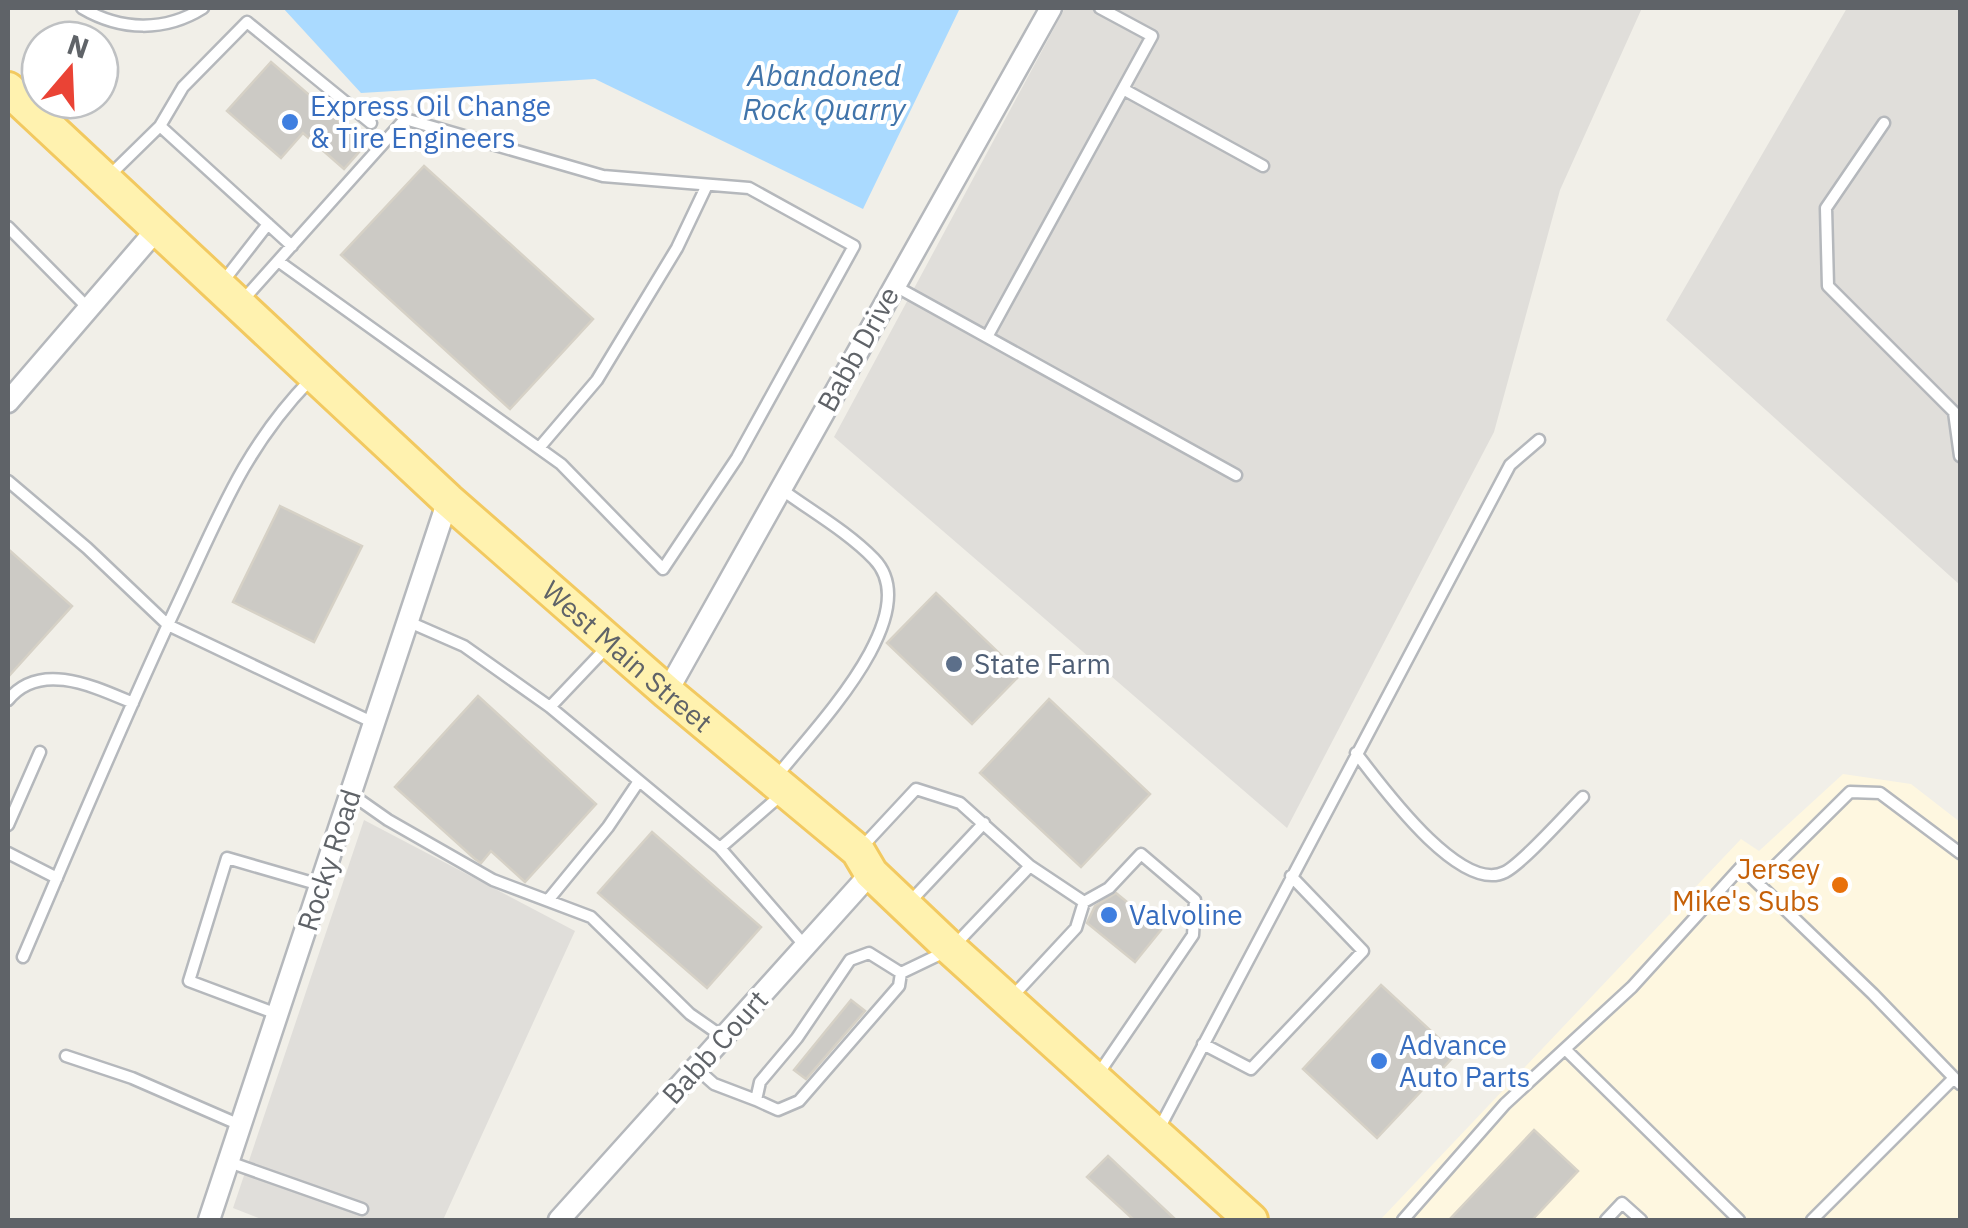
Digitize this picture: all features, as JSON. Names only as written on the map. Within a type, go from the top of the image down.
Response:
[{"type":"main road","name":"West Main Street","points":[[8,89],[448,500],[864,862],[951,949],[1096,1078],[1243,1218]]},
{"type":"street","name":"Babb Drive","points":[[667,692],[1050,8]]},
{"type":"street","points":[[8,402],[15,382],[89,309],[157,229]]},
{"type":"street","name":"Rocky Road","points":[[210,1220],[448,500]]},
{"type":"street","name":"Babb Court","points":[[559,1220],[805,946],[864,862]]},
{"type":"lane","points":[[82,8],[143,27],[181,22],[203,8]]},
{"type":"lane","points":[[987,337],[1152,36],[1100,8]]},
{"type":"lane","points":[[105,180],[160,126],[183,87],[246,22],[371,123]]},
{"type":"lane","points":[[1123,90],[1262,166]]},
{"type":"lane","points":[[229,296],[278,261],[406,119],[603,176],[748,188],[854,246],[737,458],[663,568],[562,464],[278,261]]},
{"type":"lane","points":[[1884,123],[1826,208],[1828,286],[1958,408],[1960,456]]},
{"type":"lane","points":[[160,126],[292,246]]},
{"type":"lane","points":[[540,448],[598,380],[677,248],[707,184]]},
{"type":"lane","points":[[229,296],[268,224]]},
{"type":"lane","points":[[8,228],[89,309]]},
{"type":"lane","points":[[894,286],[1236,475]]},
{"type":"lane","points":[[23,957],[133,703],[244,462],[276,414],[314,375]]},
{"type":"lane","points":[[1156,1134],[1510,465],[1539,440]]},
{"type":"lane","points":[[8,481],[87,548],[168,625],[374,724]]},
{"type":"lane","points":[[720,848],[780,786],[867,660],[883,628],[888,599],[886,577],[875,560],[780,488]]},
{"type":"lane","points":[[408,622],[464,646],[550,707],[720,848],[805,946]]},
{"type":"lane","points":[[550,707],[612,643]]},
{"type":"lane","points":[[8,700],[14,692],[51,677],[91,685],[133,703]]},
{"type":"lane","points":[[8,824],[40,752]]},
{"type":"lane","points":[[1356,753],[1387,794],[1442,851],[1463,870],[1484,876],[1504,873],[1583,797]]},
{"type":"lane","points":[[549,899],[608,827],[639,780]]},
{"type":"lane","points":[[864,862],[916,788],[960,803],[1030,866],[1084,902]]},
{"type":"lane","points":[[1758,884],[1850,792],[1880,794],[1960,853]]},
{"type":"lane","points":[[350,794],[493,880],[591,918],[690,1014],[724,1037]]},
{"type":"lane","points":[[907,904],[984,823]]},
{"type":"lane","points":[[8,853],[57,878]]},
{"type":"lane","points":[[1008,1000],[1076,928],[1084,902],[1109,888],[1141,854],[1195,900],[1193,935],[1096,1078]]},
{"type":"lane","points":[[278,1014],[189,981],[227,858],[320,886]]},
{"type":"lane","points":[[901,973],[951,949],[1030,866]]},
{"type":"lane","points":[[1402,1220],[1505,1104],[1632,987],[1741,868],[1957,1081],[1812,1220]]},
{"type":"lane","points":[[1203,1044],[1251,1070],[1363,951],[1291,876]]},
{"type":"lane","points":[[756,1100],[760,1082],[797,1038],[850,960],[869,953],[901,973]]},
{"type":"lane","points":[[696,1068],[714,1084],[778,1110],[798,1101],[899,986],[901,973]]},
{"type":"lane","points":[[1565,1050],[1739,1220]]},
{"type":"lane","points":[[66,1056],[132,1078],[241,1126]]},
{"type":"lane","points":[[229,1162],[362,1208]]},
{"type":"lane","points":[[1606,1220],[1622,1204],[1642,1220]]},
{"type":"shaded area","points":[[1065,8],[1642,8],[1560,190],[1494,432],[1287,828],[834,437]]},
{"type":"shaded area","points":[[1847,8],[1960,8],[1960,585],[1666,320]]},
{"type":"shaded area","points":[[1843,774],[1911,784],[1960,822],[1960,1220],[1380,1220],[1741,839],[1759,851]]},
{"type":"shaded area","points":[[364,820],[575,931],[443,1220],[264,1220],[233,1208]]},
{"type":"water","name":"Abandoned Rock Quarry","points":[[283,8],[960,8],[863,209],[595,79],[361,93]]},
{"type":"building","name":"Express Oil Change & Tire Engineers","points":[[271,62],[366,144],[344,169],[303,133],[281,158],[227,111]]},
{"type":"building","points":[[424,166],[593,319],[510,409],[341,255]]},
{"type":"building","points":[[280,506],[362,546],[314,642],[233,602]]},
{"type":"building","points":[[8,549],[72,606],[8,677]]},
{"type":"building","points":[[936,593],[1021,674],[972,724],[887,643]]},
{"type":"building","points":[[478,696],[596,804],[525,882],[491,851],[481,863],[475,859],[395,787]]},
{"type":"building","points":[[1049,699],[1150,794],[1081,867],[980,773]]},
{"type":"building","points":[[652,832],[761,927],[707,988],[598,893]]},
{"type":"building","points":[[1116,893],[1161,930],[1135,962],[1087,923],[1095,906]]},
{"type":"building","name":"Advance Auto Parts","points":[[1381,985],[1456,1054],[1377,1138],[1303,1069]]},
{"type":"building","points":[[851,1000],[865,1011],[806,1079],[794,1070]]},
{"type":"building","points":[[1534,1130],[1578,1171],[1532,1220],[1449,1220]]},
{"type":"building","points":[[1108,1156],[1176,1220],[1134,1220],[1087,1177]]},
{"type":"place","name":"Express Oil Change & Tire Engineers","points":[[290,122]]},
{"type":"place","name":"State Farm","points":[[954,664]]},
{"type":"place","name":"Jersey Mike's Subs","points":[[1840,885]]},
{"type":"place","name":"Valvoline","points":[[1109,915]]},
{"type":"place","name":"Advance Auto Parts","points":[[1379,1061]]}]
